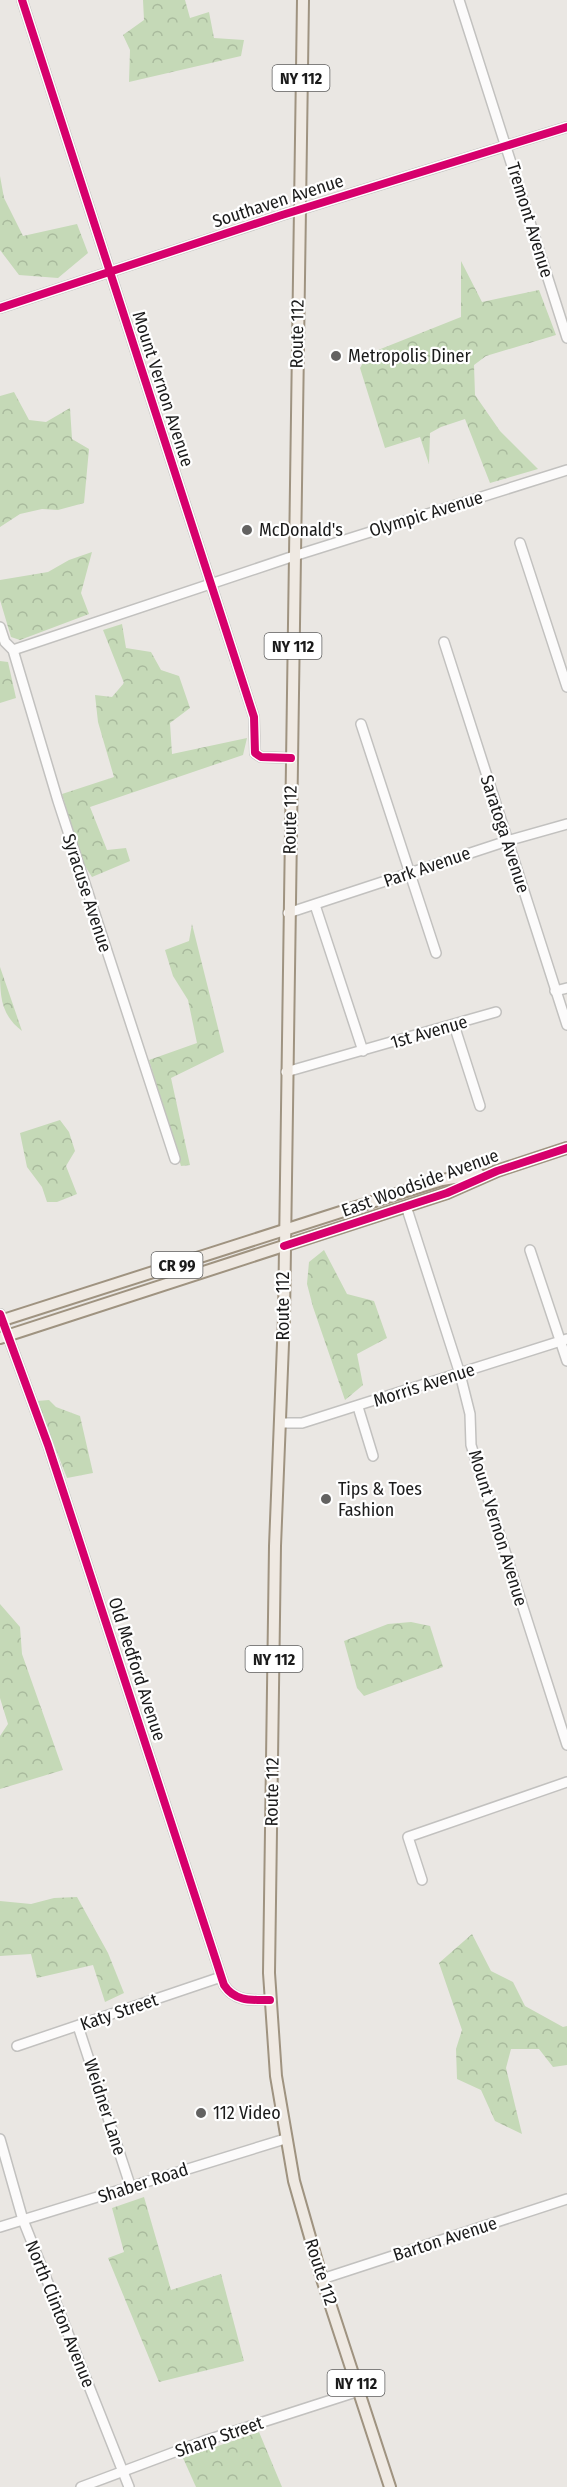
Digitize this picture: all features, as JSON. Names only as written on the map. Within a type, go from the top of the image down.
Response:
[{"type":"main road","name":"Route 112","points":[[303,0],[284,1246],[268,1928],[270,2000],[275,2067],[285,2139],[303,2214],[390,2487]]},
{"type":"main road","name":"East Woodside Avenue","points":[[4,1337],[447,1193],[497,1171],[567,1148]]},
{"type":"main road","name":"East Woodside Avenue","points":[[1,1319],[442,1180],[497,1171]]},
{"type":"street","name":"Mount Vernon Avenue","points":[[22,0],[254,717],[255,753],[261,757],[291,758]]},
{"type":"street","name":"Tremont Avenue","points":[[459,0],[567,338]]},
{"type":"street","name":"Southaven Avenue","points":[[0,308],[300,210],[567,127]]},
{"type":"street","name":"Olympic Avenue","points":[[13,650],[294,556],[567,470]]},
{"type":"street","points":[[520,543],[567,687]]},
{"type":"street","name":"Syracuse Avenue","points":[[0,627],[5,642],[13,650],[57,801],[175,1160]]},
{"type":"street","name":"Saratoga Avenue","points":[[444,642],[567,1025]]},
{"type":"street","points":[[361,724],[436,953]]},
{"type":"street","name":"Park Avenue","points":[[288,913],[507,841],[567,824]]},
{"type":"street","points":[[315,905],[363,1051]]},
{"type":"street","points":[[555,992],[567,988]]},
{"type":"street","name":"1st Avenue","points":[[286,1072],[496,1012]]},
{"type":"street","points":[[453,1024],[480,1106]]},
{"type":"street","name":"Mount Vernon Avenue","points":[[406,1206],[460,1374],[470,1414],[471,1445],[567,1745]]},
{"type":"street","points":[[530,1250],[564,1340],[567,1361]]},
{"type":"street","name":"Old Medford Avenue","points":[[1,1319],[4,1337],[48,1445],[221,1977],[228,1991],[236,1997],[270,2000]]},
{"type":"street","name":"Morris Avenue","points":[[280,1423],[302,1424],[564,1340]]},
{"type":"street","points":[[358,1407],[373,1456]]},
{"type":"street","points":[[422,1880],[408,1837],[567,1782]]},
{"type":"street","name":"Katy Street","points":[[17,2046],[221,1977]]},
{"type":"street","name":"Weidner Lane","points":[[78,2026],[131,2188]]},
{"type":"street","name":"North Clinton Avenue","points":[[0,2139],[23,2220],[129,2487]]},
{"type":"street","name":"Shaber Road","points":[[0,2227],[285,2139]]},
{"type":"street","name":"Barton Avenue","points":[[322,2278],[567,2199]]},
{"type":"street","name":"Sharp Street","points":[[81,2487],[204,2441],[359,2391]]},
{"type":"green space","points":[[143,0],[185,0],[190,18],[209,12],[214,38],[244,40],[241,56],[129,82],[130,50],[123,35],[144,20]]},
{"type":"green space","points":[[0,176],[4,198],[23,236],[77,224],[88,253],[58,278],[19,275],[0,250]]},
{"type":"green space","points":[[461,261],[482,302],[539,290],[556,335],[486,356],[474,365],[475,395],[500,431],[538,469],[490,483],[465,419],[430,433],[429,464],[420,437],[385,448],[360,368],[368,354],[461,317]]},
{"type":"green space","points":[[14,392],[29,420],[46,422],[70,408],[72,439],[89,449],[84,503],[58,510],[42,509],[20,514],[0,527],[0,396]]},
{"type":"green space","points":[[92,552],[81,593],[89,614],[20,640],[11,637],[0,600],[0,580],[48,572],[69,560]]},
{"type":"green space","points":[[122,624],[126,648],[151,652],[161,670],[179,676],[190,708],[170,723],[172,754],[247,738],[243,755],[90,807],[107,850],[126,848],[130,861],[92,877],[81,860],[62,794],[114,777],[98,722],[95,695],[112,697],[124,683],[103,630]]},
{"type":"green space","points":[[0,661],[8,662],[16,698],[0,703]]},
{"type":"green space","points":[[192,924],[224,1052],[171,1078],[190,1165],[181,1166],[149,1060],[197,1043],[188,1000],[173,976],[165,950],[189,941]]},
{"type":"green space","points":[[0,967],[22,1031],[5,1011],[0,987]]},
{"type":"green space","points":[[60,1120],[69,1132],[75,1151],[66,1166],[77,1194],[57,1202],[47,1202],[42,1187],[27,1167],[20,1133]]},
{"type":"green space","points":[[324,1250],[347,1294],[374,1301],[387,1338],[357,1354],[363,1385],[345,1400],[307,1284],[309,1262]]},
{"type":"green space","points":[[49,1400],[56,1407],[80,1416],[93,1473],[67,1478],[37,1401]]},
{"type":"green space","points":[[0,1604],[20,1627],[22,1654],[63,1770],[0,1789],[0,1736],[8,1724],[0,1698]]},
{"type":"green space","points":[[411,1622],[430,1626],[443,1667],[364,1696],[357,1688],[344,1641],[388,1624]]},
{"type":"green space","points":[[77,1897],[108,1953],[124,1993],[105,2002],[93,1965],[37,1978],[31,1954],[0,1956],[0,1901],[31,1904],[54,1898]]},
{"type":"green space","points":[[472,1934],[491,1971],[513,1982],[525,2006],[563,2027],[567,2026],[567,2065],[553,2067],[539,2049],[511,2049],[506,2068],[522,2134],[495,2121],[481,2090],[457,2079],[456,2049],[462,2030],[439,1963]]},
{"type":"green space","points":[[144,2197],[171,2290],[221,2274],[244,2361],[159,2382],[108,2258],[124,2252],[112,2208]]},
{"type":"green space","points":[[259,2432],[282,2487],[196,2487],[183,2458]]},
{"type":"cycle path","points":[[22,0],[254,717],[255,753],[261,757],[291,758]]},
{"type":"cycle path","points":[[0,308],[282,215],[567,127]]},
{"type":"cycle path","points":[[284,1246],[447,1193],[497,1171],[567,1148]]},
{"type":"cycle path","points":[[0,1314],[48,1445],[224,1985],[228,1991],[239,1997],[250,2000],[270,2000]]},
{"type":"place","name":"Metropolis Diner","points":[[336,356]]},
{"type":"place","name":"McDonald's","points":[[247,530]]},
{"type":"place","name":"Tips & Toes Fashion","points":[[326,1499]]},
{"type":"place","name":"112 Video","points":[[201,2113]]}]
